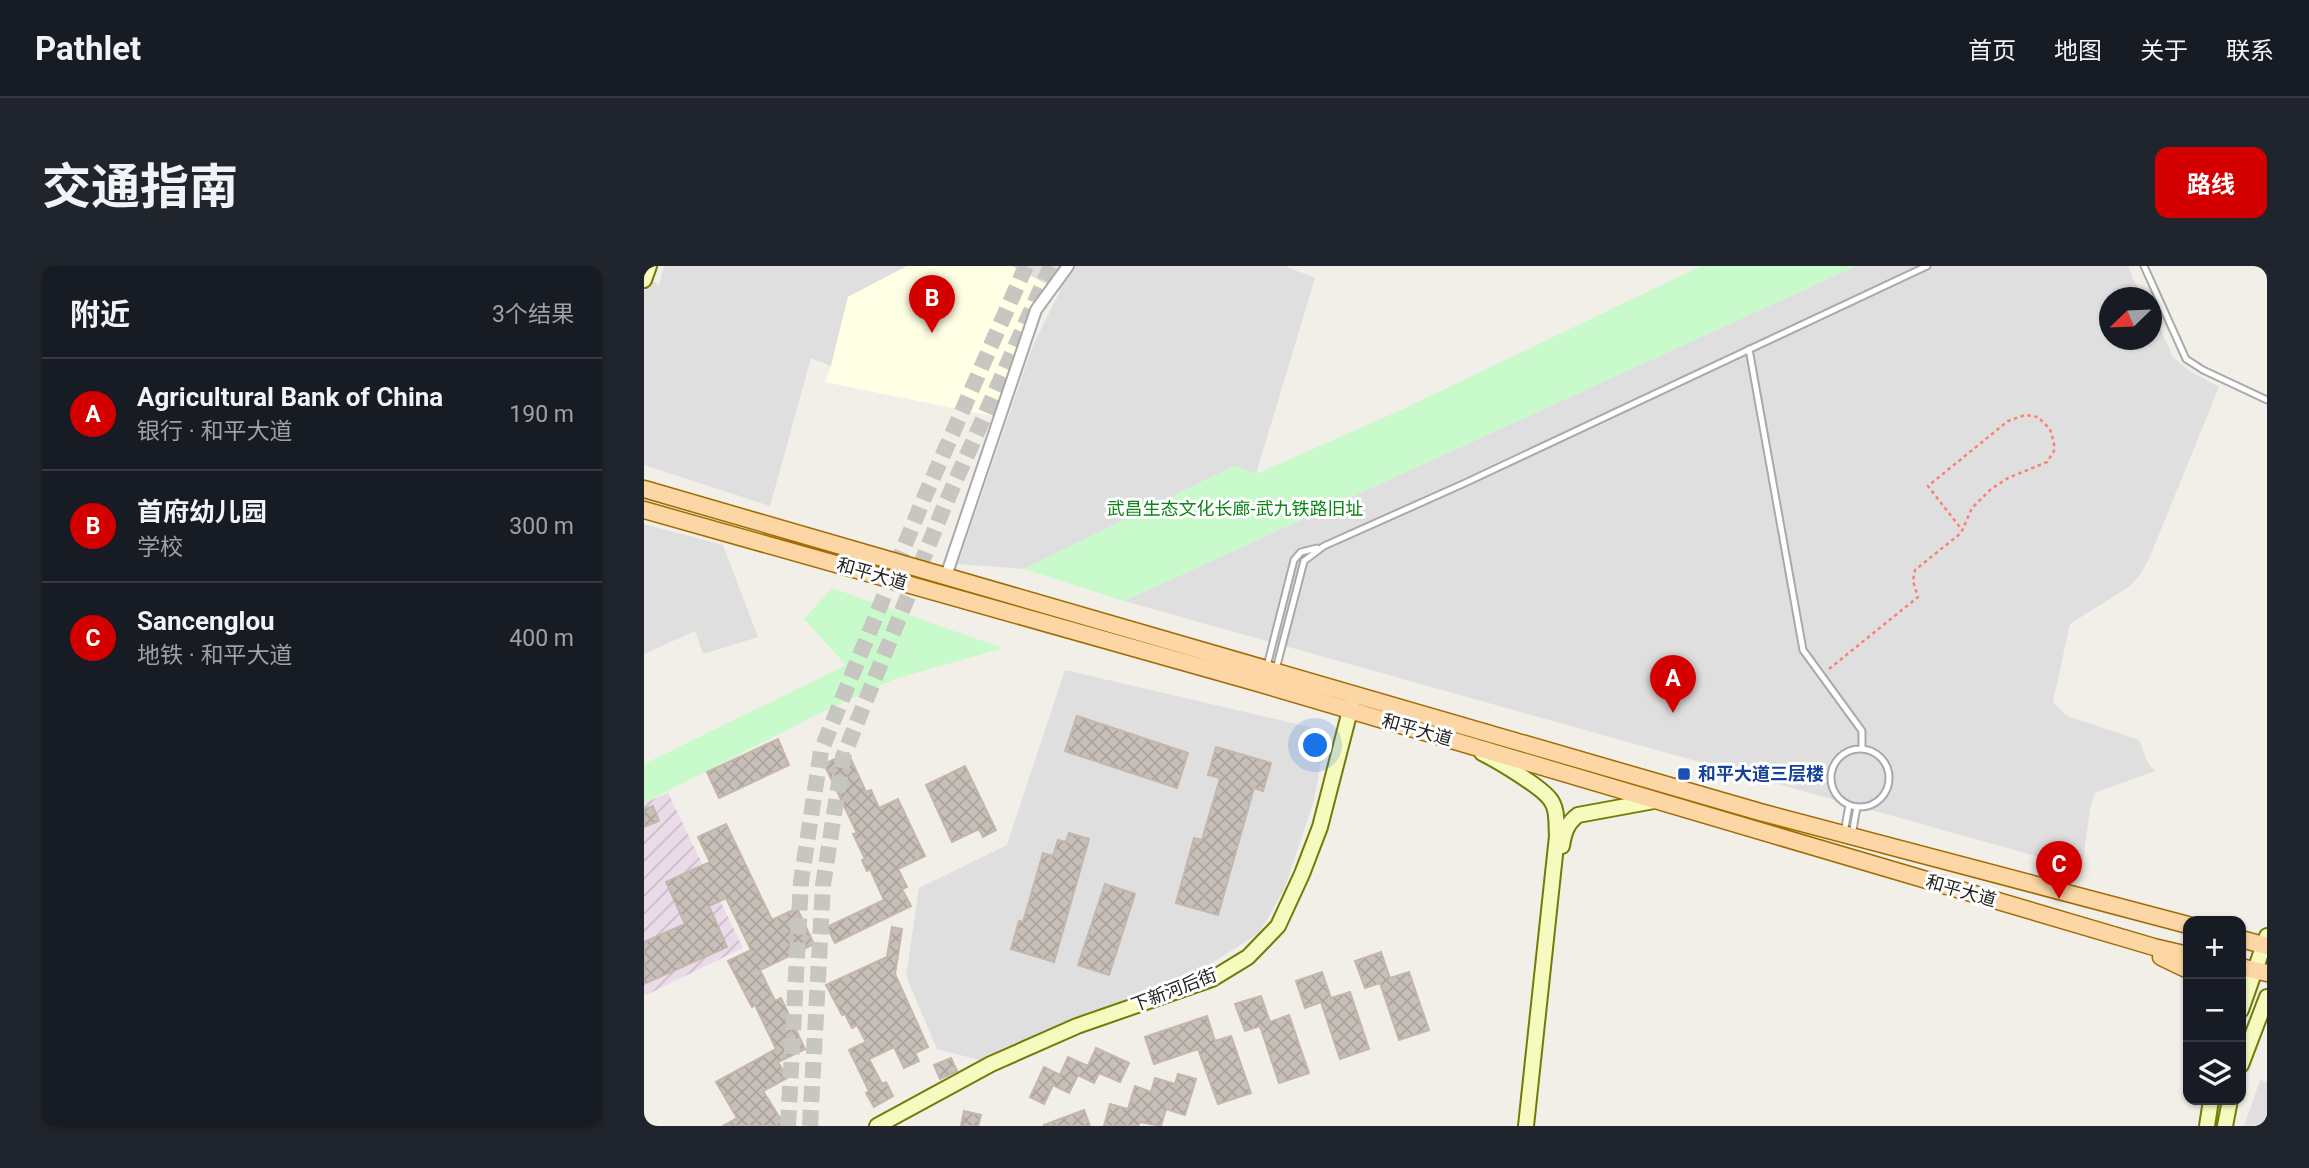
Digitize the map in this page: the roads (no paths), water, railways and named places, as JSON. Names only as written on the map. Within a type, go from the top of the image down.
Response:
[{"type":"main road","name":"和平大道","points":[[644,489],[1271,670],[1468,746],[2183,954]]},
{"type":"main road","name":"和平大道","points":[[644,510],[1352,703],[2183,924]]},
{"type":"main road","points":[[2246,940],[2266,942]]},
{"type":"main road","points":[[2154,947],[2159,957],[2183,968]]},
{"type":"street","points":[[644,280],[649,266]]},
{"type":"street","points":[[946,576],[1036,310],[1068,266]]},
{"type":"street","name":"下新河后街","points":[[877,1126],[991,1063],[1077,1026],[1212,979],[1248,957],[1278,926],[1302,874],[1321,827],[1352,703]]},
{"type":"street","points":[[1468,746],[1521,776],[1550,798],[1556,811],[1557,836],[1528,1126]]},
{"type":"street","points":[[1528,1126],[1563,836],[1569,822],[1578,815],[1654,801]]},
{"type":"street","points":[[2246,995],[2266,942]]},
{"type":"street","points":[[2246,1052],[2267,997]]},
{"type":"street","points":[[2207,1126],[2210,1105]]},
{"type":"street","points":[[2225,1126],[2229,1105]]},
{"type":"lane","points":[[1271,670],[1304,561],[1311,554],[1927,266]]},
{"type":"lane","points":[[2144,266],[2186,359],[2203,370],[2267,400]]},
{"type":"lane","points":[[1749,349],[1802,650],[1863,731],[1862,748]]},
{"type":"lane","points":[[1271,670],[1294,560],[1301,552],[1324,546]]},
{"type":"lane","points":[[1862,748],[1882,759],[1889,781],[1878,801],[1872,805],[1857,807],[1842,802],[1833,790],[1830,775],[1832,767],[1841,755],[1862,748]]},
{"type":"lane","points":[[1848,834],[1849,805]]},
{"type":"lane","points":[[1848,834],[1857,807]]},
{"type":"tunnel","points":[[788,1126],[801,882],[821,751],[924,498],[1026,266]]},
{"type":"tunnel","points":[[810,1126],[823,885],[843,757],[944,507],[1051,266]]},
{"type":"place","name":"首府幼儿园","points":[[932,333]]},
{"type":"place","name":"Agricultural Bank of China","points":[[1673,713]]},
{"type":"place","name":"和平大道三层楼","points":[[1684,774]]},
{"type":"place","name":"Sancenglou","points":[[2059,899]]},
{"type":"park label","name":"武昌生态文化长廊-武九铁路旧址","points":[[1235,509]]}]
